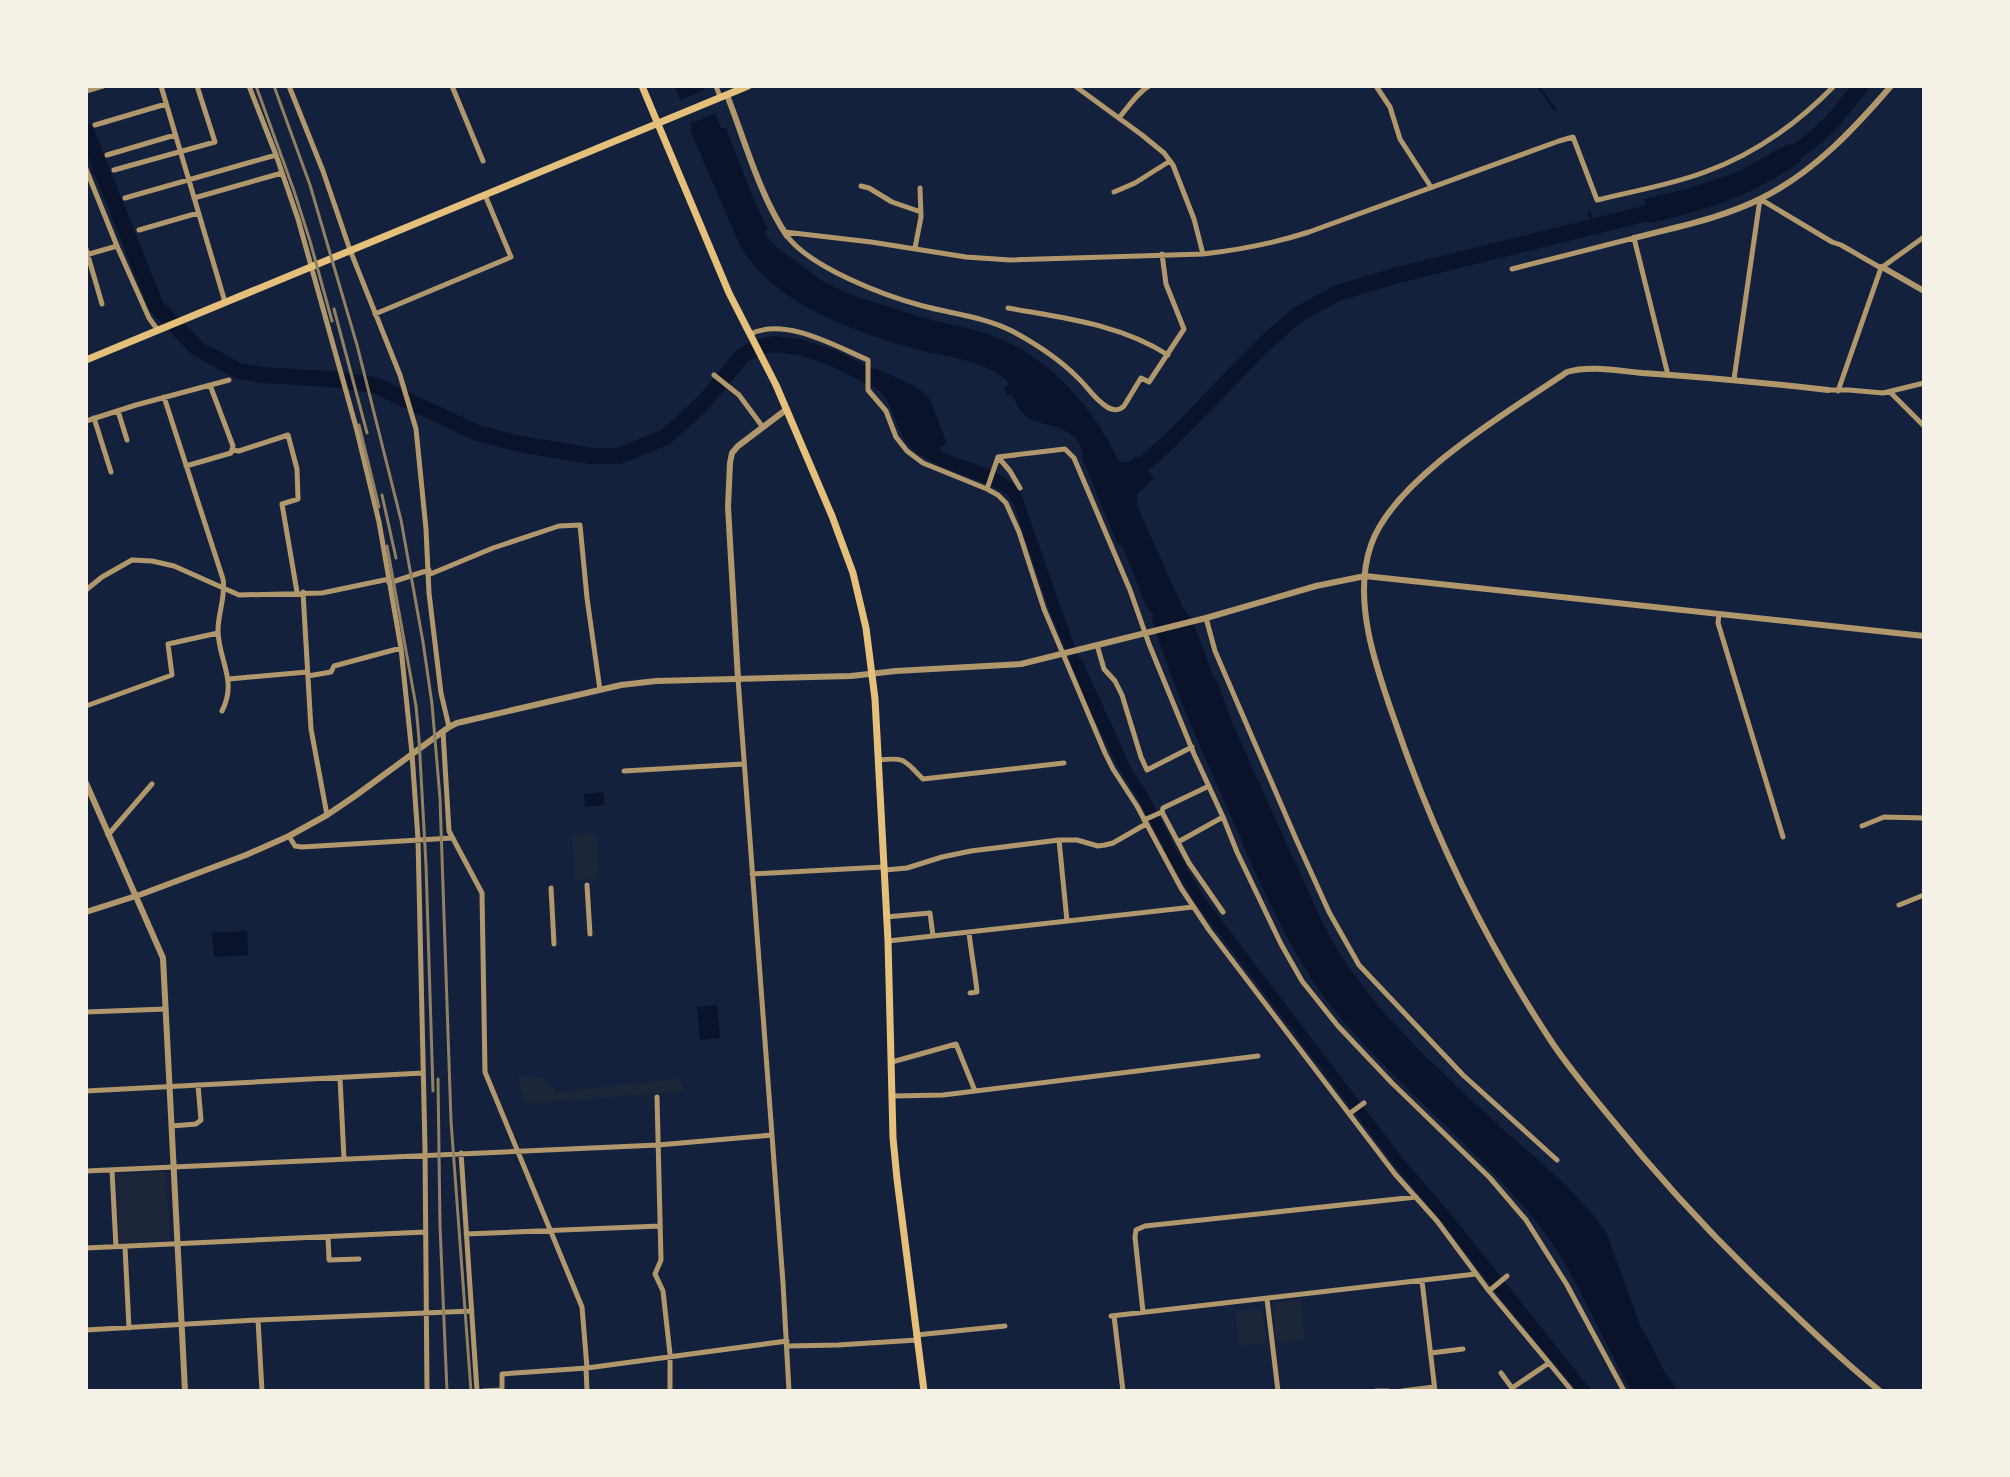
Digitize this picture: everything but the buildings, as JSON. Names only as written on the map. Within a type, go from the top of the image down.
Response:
[{"type":"main road","points":[[642,86],[716,264],[787,409],[839,534],[853,573],[866,628],[872,673],[888,941],[893,1138],[924,1391]]},
{"type":"main road","points":[[86,360],[744,87]]},
{"type":"street","points":[[86,91],[103,86]]},
{"type":"street","points":[[161,86],[225,302]]},
{"type":"street","points":[[114,170],[215,142],[197,86]]},
{"type":"street","points":[[249,86],[276,155],[312,266],[367,470],[401,648],[418,839],[427,1391]]},
{"type":"street","points":[[289,86],[404,386],[416,429],[446,729],[449,831],[482,893],[485,1072],[582,1307],[587,1391]]},
{"type":"street","points":[[452,86],[483,161]]},
{"type":"street","points":[[716,86],[792,243],[811,257],[866,286],[921,306],[996,323],[1024,337],[1066,366],[1103,405],[1116,411],[1121,410],[1141,378],[1149,382],[1184,329],[1166,284],[1162,254]]},
{"type":"street","points":[[1075,86],[1153,144],[1170,161],[1194,219],[1203,254]]},
{"type":"street","points":[[1119,118],[1149,86]]},
{"type":"street","points":[[1376,86],[1390,107],[1400,139],[1431,187]]},
{"type":"street","points":[[786,234],[1010,260],[1233,251],[1290,238],[1573,137],[1597,200],[1705,172],[1756,149],[1799,120],[1834,86]]},
{"type":"street","points":[[1512,269],[1708,218],[1760,199],[1830,151],[1859,124],[1891,86]]},
{"type":"street","points":[[95,125],[166,104]]},
{"type":"street","points":[[107,155],[175,135]]},
{"type":"street","points":[[125,198],[276,155]]},
{"type":"street","points":[[1114,192],[1170,161]]},
{"type":"street","points":[[86,169],[117,246],[149,318],[157,329]]},
{"type":"street","points":[[194,198],[282,173]]},
{"type":"street","points":[[861,186],[921,212]]},
{"type":"street","points":[[915,248],[921,212],[920,188]]},
{"type":"street","points":[[375,314],[511,257],[485,194]]},
{"type":"street","points":[[1760,199],[1924,291]]},
{"type":"street","points":[[1734,379],[1760,199]]},
{"type":"street","points":[[139,230],[198,213]]},
{"type":"street","points":[[1838,391],[1882,268],[1924,237]]},
{"type":"street","points":[[1634,238],[1668,375]]},
{"type":"street","points":[[102,304],[87,253],[117,246]]},
{"type":"street","points":[[1008,308],[1110,327],[1145,341],[1168,355]]},
{"type":"street","points":[[752,336],[761,329],[804,333],[868,360],[868,390],[886,411],[896,437],[907,451],[923,463],[987,489],[1006,503],[1040,599],[1087,713],[1113,769],[1146,821],[1193,907],[1395,1174],[1572,1391]]},
{"type":"street","points":[[1880,1391],[1770,1291],[1679,1199],[1644,1160],[1555,1047],[1502,962],[1473,908],[1415,777],[1373,659],[1365,576],[1371,547],[1382,521],[1410,489],[1486,426],[1567,372],[1734,379],[1883,393],[1924,383]]},
{"type":"street","points":[[714,375],[739,395],[762,426]]},
{"type":"street","points":[[86,421],[229,380]]},
{"type":"street","points":[[186,466],[231,453],[232,450],[210,385]]},
{"type":"street","points":[[1890,392],[1924,426]]},
{"type":"street","points":[[164,397],[224,587],[218,633],[229,679],[227,701],[222,711]]},
{"type":"street","points":[[787,409],[732,453],[729,519],[743,764],[789,1391]]},
{"type":"street","points":[[118,411],[127,440]]},
{"type":"street","points":[[94,418],[111,472]]},
{"type":"street","points":[[232,450],[239,451],[288,435],[297,469],[298,499],[282,504],[300,592],[311,729],[327,815]]},
{"type":"street","points":[[998,457],[1065,449],[1074,458],[1149,632],[1149,644],[1237,852],[1271,926],[1302,981],[1338,1026],[1490,1178],[1526,1220],[1567,1285],[1624,1391]]},
{"type":"street","points":[[987,489],[998,457]]},
{"type":"street","points":[[998,457],[1020,488]]},
{"type":"street","points":[[86,590],[132,560],[174,566],[239,595],[322,593],[428,572],[559,526],[580,525],[600,690]]},
{"type":"street","points":[[86,912],[135,897],[289,836],[327,815],[446,729],[469,720],[621,685],[656,681],[851,676],[1021,664],[1206,618],[1292,592],[1365,576],[1924,636]]},
{"type":"street","points":[[1719,614],[1718,623],[1783,837]]},
{"type":"street","points":[[1206,618],[1215,651],[1265,769],[1329,912],[1353,956],[1442,1054],[1557,1160]]},
{"type":"street","points":[[86,706],[172,675],[168,644],[218,633]]},
{"type":"street","points":[[1097,645],[1104,669],[1122,695],[1147,770],[1192,747]]},
{"type":"street","points":[[229,679],[331,672],[334,666],[401,648]]},
{"type":"street","points":[[878,760],[905,760],[923,779],[1064,763]]},
{"type":"street","points":[[624,771],[743,764]]},
{"type":"street","points":[[86,783],[163,958],[185,1391]]},
{"type":"street","points":[[108,835],[152,784]]},
{"type":"street","points":[[752,874],[907,868],[971,851],[1059,840],[1105,845],[1113,843],[1163,808],[1209,786]]},
{"type":"street","points":[[1160,813],[1223,912]]},
{"type":"street","points":[[1178,842],[1223,817]]},
{"type":"street","points":[[1862,826],[1884,817],[1924,818]]},
{"type":"street","points":[[289,836],[295,846],[302,847],[452,838]]},
{"type":"street","points":[[1059,840],[1067,921]]},
{"type":"street","points":[[587,885],[590,934]]},
{"type":"street","points":[[551,888],[554,944]]},
{"type":"street","points":[[1899,905],[1924,895]]},
{"type":"street","points":[[888,941],[1193,907]]},
{"type":"street","points":[[886,917],[930,913],[933,936]]},
{"type":"street","points":[[969,932],[977,992],[970,993]]},
{"type":"street","points":[[86,1012],[166,1009]]},
{"type":"street","points":[[892,1062],[956,1044],[975,1091]]},
{"type":"street","points":[[893,1096],[943,1095],[1258,1056]]},
{"type":"street","points":[[86,1091],[423,1073]]},
{"type":"street","points":[[340,1078],[344,1159]]},
{"type":"street","points":[[172,1126],[196,1124],[201,1120],[198,1085]]},
{"type":"street","points":[[657,1097],[661,1260],[655,1274],[663,1291],[670,1391]]},
{"type":"street","points":[[1349,1114],[1364,1103]]},
{"type":"street","points":[[86,1171],[658,1145],[772,1135]]},
{"type":"street","points":[[461,1153],[477,1391]]},
{"type":"street","points":[[112,1170],[116,1247]]},
{"type":"street","points":[[1143,1312],[1135,1237],[1136,1230],[1145,1226],[1416,1197]]},
{"type":"street","points":[[466,1234],[660,1226]]},
{"type":"street","points":[[86,1248],[425,1232]]},
{"type":"street","points":[[328,1237],[329,1260],[359,1259]]},
{"type":"street","points":[[125,1247],[129,1328]]},
{"type":"street","points":[[1123,1391],[1113,1316],[1476,1274]]},
{"type":"street","points":[[1490,1290],[1506,1278]]},
{"type":"street","points":[[1402,1391],[1435,1389],[1422,1281]]},
{"type":"street","points":[[1267,1299],[1278,1391]]},
{"type":"street","points":[[86,1330],[472,1311]]},
{"type":"street","points":[[258,1320],[262,1391]]},
{"type":"street","points":[[483,1391],[502,1390],[502,1374],[587,1368],[787,1344],[838,1345],[917,1338],[1005,1326]]},
{"type":"street","points":[[1431,1353],[1463,1349]]},
{"type":"street","points":[[1501,1373],[1513,1389],[1549,1363]]},
{"type":"street","points":[[1376,1391],[1388,1391]]},
{"type":"shaded area","points":[[672,86],[703,86],[721,128],[726,128],[768,229],[764,231],[777,247],[821,280],[846,293],[983,332],[1022,350],[1072,390],[1098,424],[1119,461],[1128,463],[1136,456],[1154,478],[1137,494],[1139,510],[1196,630],[1259,783],[1262,783],[1260,785],[1325,928],[1328,928],[1326,930],[1342,958],[1403,1033],[1596,1218],[1607,1234],[1640,1325],[1665,1373],[1679,1391],[1632,1391],[1568,1270],[1537,1223],[1491,1171],[1367,1048],[1307,972],[1264,890],[1186,714],[1152,620],[1153,614],[1146,606],[1122,545],[1118,545],[1077,440],[1065,431],[1024,415],[1012,394],[1007,395],[1004,388],[1009,384],[993,371],[846,326],[793,299],[771,282],[752,263],[738,241]]},
{"type":"shaded area","points":[[1790,143],[1802,160],[1784,173],[1710,207],[1650,223],[1644,199],[1735,173]]},
{"type":"shaded area","points":[[875,368],[915,386],[930,399],[947,444],[940,447],[941,452],[994,472],[1020,491],[1078,656],[1133,772],[1204,897],[1401,1156],[1592,1391],[1577,1391],[1496,1293],[1398,1170],[1196,904],[1116,764],[1089,708],[1050,612],[1013,503],[1007,494],[996,488],[939,465],[911,448],[886,398],[872,386]]},
{"type":"shaded area","points":[[603,792],[605,805],[585,807],[584,794]]},
{"type":"shaded area","points":[[596,833],[599,879],[575,880],[572,835]]},
{"type":"shaded area","points":[[247,931],[248,955],[214,957],[212,933]]},
{"type":"shaded area","points":[[717,1005],[720,1038],[700,1040],[697,1007]]},
{"type":"shaded area","points":[[518,1077],[543,1078],[556,1092],[678,1079],[686,1091],[525,1104]]},
{"type":"shaded area","points":[[166,1172],[170,1240],[121,1243],[117,1174]]},
{"type":"shaded area","points":[[1301,1300],[1305,1340],[1281,1343],[1276,1338],[1273,1307],[1277,1303]]},
{"type":"shaded area","points":[[1258,1309],[1263,1313],[1266,1343],[1239,1346],[1235,1311]]},
{"type":"pier","points":[[709,88],[719,112],[687,125],[677,102]]},
{"type":"waterway","points":[[1538,86],[1555,110]]},
{"type":"waterway","points":[[1778,164],[1832,122],[1861,86]]},
{"type":"waterway","points":[[86,131],[156,306],[198,349],[239,371],[375,385],[477,433],[591,456],[619,456],[666,437],[703,403],[742,356],[756,348],[773,344],[800,347],[833,358],[883,383]]},
{"type":"waterway","points":[[90,173],[101,170]]},
{"type":"waterway","points":[[1129,477],[1171,440],[1263,345],[1296,316],[1337,293],[1668,208]]},
{"type":"waterway","points":[[1589,212],[1593,226]]},
{"type":"railway","points":[[256,86],[294,191],[332,321]]},
{"type":"railway","points":[[274,86],[310,185],[357,345],[401,520],[423,642],[440,798],[451,1121],[471,1391]]},
{"type":"railway","points":[[334,309],[367,433]]},
{"type":"railway","points":[[359,425],[379,507]]},
{"type":"railway","points":[[382,495],[396,558]]},
{"type":"railway","points":[[387,546],[416,706],[419,739],[433,1091]]},
{"type":"railway","points":[[438,1079],[447,1391]]}]
